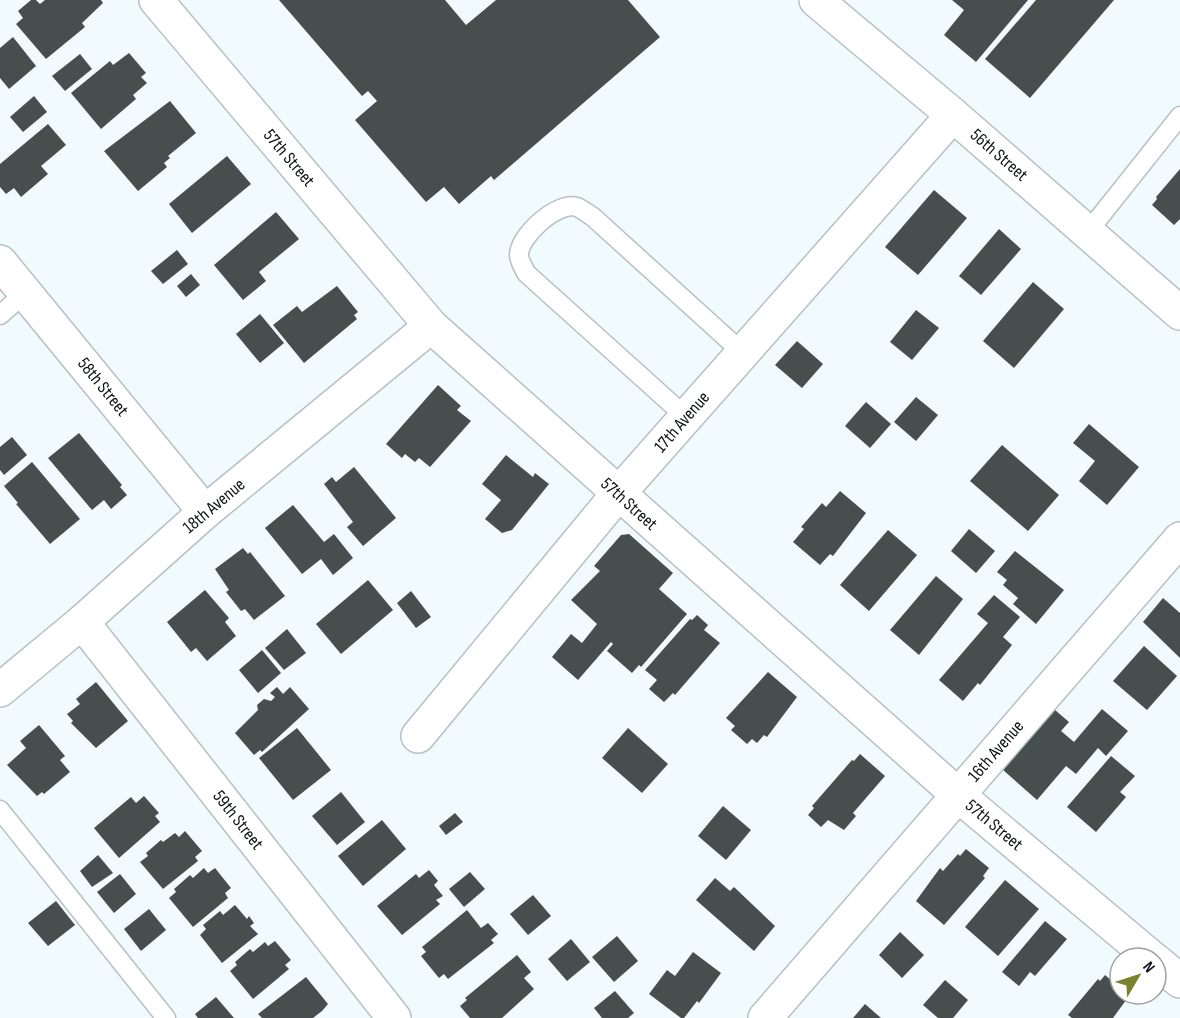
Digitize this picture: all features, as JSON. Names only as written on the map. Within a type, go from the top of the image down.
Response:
[{"type":"street","name":"57th Street","points":[[156,0],[431,326],[958,795],[1138,946]]},
{"type":"street","name":"56th Street","points":[[824,3],[1180,313]]},
{"type":"street","name":"17th Avenue","points":[[418,736],[618,494],[953,115]]},
{"type":"street","name":"58th Street","points":[[0,262],[205,512]]},
{"type":"street","name":"18th Avenue","points":[[0,690],[82,622],[205,512],[431,326]]},
{"type":"street","name":"16th Avenue","points":[[765,1018],[1180,539]]},
{"type":"street","name":"59th Street","points":[[82,622],[394,1018]]},
{"type":"street","points":[[1168,971],[1180,981]]},
{"type":"lane","points":[[1087,233],[1180,116]]},
{"type":"lane","points":[[686,417],[526,273],[519,256],[523,241],[543,219],[560,207],[576,206],[593,217],[743,353]]},
{"type":"lane","points":[[0,315],[25,293]]},
{"type":"lane","points":[[0,810],[166,1018]]},
{"type":"building","points":[[31,0],[36,0],[40,4],[45,0],[101,0],[103,3],[82,23],[85,27],[46,59],[16,24],[23,18],[18,11]]},
{"type":"building","points":[[279,0],[445,0],[466,25],[496,0],[628,0],[660,37],[494,180],[491,176],[459,204],[444,187],[426,202],[355,120],[377,101],[368,91],[362,96]]},
{"type":"building","points":[[952,0],[1028,0],[976,62],[944,35],[964,10]]},
{"type":"building","points":[[1036,0],[1114,0],[1030,98],[985,59]]},
{"type":"building","points":[[13,37],[36,66],[9,89],[0,78],[0,48]]},
{"type":"building","points":[[129,53],[146,73],[141,77],[147,83],[133,95],[136,99],[101,129],[71,93],[110,61],[113,65]]},
{"type":"building","points":[[80,54],[92,69],[65,91],[52,76]]},
{"type":"building","points":[[34,96],[47,112],[23,132],[10,117]]},
{"type":"building","points":[[170,101],[196,133],[168,156],[170,158],[164,163],[167,167],[138,191],[104,151]]},
{"type":"building","points":[[48,124],[66,145],[41,166],[48,174],[21,197],[14,188],[6,194],[0,187],[0,164]]},
{"type":"building","points":[[227,156],[251,184],[192,233],[169,204]]},
{"type":"building","points":[[1180,169],[1180,219],[1174,225],[1152,205]]},
{"type":"building","points":[[934,190],[967,218],[918,275],[885,247]]},
{"type":"building","points":[[276,212],[299,239],[259,272],[266,281],[243,300],[214,265]]},
{"type":"building","points":[[999,229],[1021,249],[981,295],[959,276]]},
{"type":"building","points":[[177,250],[188,264],[163,284],[151,271]]},
{"type":"building","points":[[191,274],[200,285],[186,297],[177,286]]},
{"type":"building","points":[[1033,282],[1064,309],[1014,368],[983,341]]},
{"type":"building","points":[[337,286],[358,312],[354,315],[357,319],[304,363],[273,325],[297,306],[302,312]]},
{"type":"building","points":[[916,310],[939,328],[912,360],[890,342]]},
{"type":"building","points":[[260,314],[284,343],[260,363],[236,334]]},
{"type":"building","points":[[797,341],[823,364],[802,388],[775,365]]},
{"type":"building","points":[[438,385],[461,406],[457,410],[471,421],[430,467],[419,458],[415,462],[405,454],[402,458],[386,444]]},
{"type":"building","points":[[916,397],[938,415],[916,441],[894,422]]},
{"type":"building","points":[[866,402],[891,424],[870,448],[845,426]]},
{"type":"building","points":[[1089,424],[1139,467],[1107,505],[1079,481],[1095,461],[1073,443]]},
{"type":"building","points":[[79,433],[122,485],[120,487],[127,495],[111,509],[104,500],[92,510],[48,458]]},
{"type":"building","points":[[12,437],[27,455],[4,475],[0,470],[0,447]]},
{"type":"building","points":[[1002,445],[1059,495],[1028,531],[970,481]]},
{"type":"building","points":[[506,455],[533,477],[535,473],[549,484],[512,530],[502,533],[485,519],[501,500],[482,484]]},
{"type":"building","points":[[32,462],[80,519],[50,544],[4,486]]},
{"type":"building","points":[[354,467],[396,518],[363,546],[347,527],[353,522],[324,484],[332,477],[336,482]]},
{"type":"building","points":[[840,491],[866,513],[833,556],[830,554],[820,565],[793,542],[804,529],[801,527],[822,503],[826,507]]},
{"type":"building","points":[[293,505],[324,542],[334,534],[353,558],[333,575],[321,559],[302,574],[265,528]]},
{"type":"building","points":[[969,529],[995,551],[976,573],[951,551]]},
{"type":"building","points":[[888,530],[917,555],[869,611],[840,585]]},
{"type":"building","points":[[629,534],[673,573],[659,589],[687,614],[641,667],[639,665],[632,673],[607,651],[613,644],[611,642],[578,680],[552,657],[571,634],[582,643],[597,624],[571,600],[600,571],[594,566],[621,535]]},
{"type":"building","points":[[243,548],[248,554],[250,552],[285,596],[254,620],[245,609],[241,611],[226,592],[229,590],[215,569]]},
{"type":"building","points":[[1015,551],[1064,590],[1036,624],[1013,604],[1018,598],[1003,585],[1007,580],[997,572]]},
{"type":"building","points":[[936,576],[963,599],[919,655],[890,630]]},
{"type":"building","points":[[368,580],[393,610],[341,654],[316,624]]},
{"type":"building","points":[[205,590],[229,618],[225,622],[236,636],[207,661],[196,648],[191,652],[167,622]]},
{"type":"building","points":[[411,591],[431,617],[416,628],[397,603]]},
{"type":"building","points":[[994,595],[1020,617],[1003,637],[1012,645],[980,685],[978,683],[963,701],[939,680],[988,623],[977,614]]},
{"type":"building","points":[[1163,598],[1180,613],[1180,658],[1143,622]]},
{"type":"building","points":[[697,615],[708,625],[704,630],[720,643],[675,695],[673,693],[664,702],[649,689],[657,680],[645,670],[690,619],[692,620]]},
{"type":"building","points":[[287,629],[306,653],[284,670],[265,648]]},
{"type":"building","points":[[1144,646],[1177,676],[1147,710],[1113,681]]},
{"type":"building","points":[[262,650],[281,673],[258,693],[239,670]]},
{"type":"building","points":[[768,672],[797,697],[767,737],[764,735],[757,743],[752,739],[747,744],[731,730],[735,726],[726,718]]},
{"type":"building","points":[[96,682],[128,721],[96,748],[71,723],[73,721],[67,714],[80,704],[76,699]]},
{"type":"building","points":[[277,687],[283,694],[290,687],[309,709],[262,752],[260,750],[254,755],[235,733],[258,710],[257,705],[264,699],[271,701],[275,697],[270,693]]},
{"type":"building","points":[[1102,709],[1128,731],[1106,756],[1098,748],[1076,774],[1066,766],[1037,800],[1002,769],[1055,710],[1069,722],[1061,731],[1074,742]]},
{"type":"building","points":[[39,725],[65,756],[60,760],[70,772],[44,794],[42,792],[37,796],[7,765],[26,748],[20,741]]},
{"type":"building","points":[[297,728],[331,770],[293,800],[259,758]]},
{"type":"building","points":[[628,728],[668,764],[642,793],[602,758]]},
{"type":"building","points":[[860,754],[885,776],[853,813],[856,816],[844,830],[828,820],[821,827],[808,815],[814,808],[812,806],[852,760],[854,761]]},
{"type":"building","points":[[1111,756],[1135,776],[1120,792],[1126,797],[1096,832],[1067,807]]},
{"type":"building","points":[[341,792],[365,822],[337,845],[312,816]]},
{"type":"building","points":[[144,796],[159,813],[155,816],[160,822],[119,858],[94,828],[131,797],[136,803]]},
{"type":"building","points":[[723,806],[751,830],[726,860],[698,836]]},
{"type":"building","points":[[455,813],[463,822],[446,835],[439,826]]},
{"type":"building","points":[[382,820],[406,849],[363,886],[338,856]]},
{"type":"building","points":[[185,831],[202,851],[195,857],[198,861],[163,889],[140,862],[148,856],[146,853],[161,840],[163,842],[175,833],[179,837]]},
{"type":"building","points":[[966,849],[989,868],[983,876],[985,878],[944,925],[916,901],[940,868],[943,871],[958,854],[960,856]]},
{"type":"building","points":[[98,855],[113,873],[92,887],[80,871]]},
{"type":"building","points":[[204,868],[208,873],[215,868],[231,888],[225,893],[228,898],[193,927],[169,898],[176,892],[174,889],[190,875],[193,878]]},
{"type":"building","points":[[429,870],[438,881],[434,885],[443,896],[436,900],[440,904],[402,935],[377,906],[416,874],[419,878]]},
{"type":"building","points":[[470,872],[485,889],[464,907],[449,889]]},
{"type":"building","points":[[120,874],[136,894],[114,913],[97,892]]},
{"type":"building","points":[[715,878],[730,891],[734,887],[775,926],[754,951],[696,900]]},
{"type":"building","points":[[1005,880],[1039,909],[998,956],[965,927]]},
{"type":"building","points":[[533,895],[551,916],[528,935],[510,914]]},
{"type":"building","points":[[56,901],[75,925],[48,946],[28,923]]},
{"type":"building","points":[[235,905],[247,919],[249,916],[254,923],[250,926],[258,934],[222,963],[200,935],[206,929],[203,925],[220,911],[223,915]]},
{"type":"building","points":[[149,909],[166,930],[141,951],[124,929]]},
{"type":"building","points":[[467,910],[481,928],[488,923],[498,934],[491,940],[494,943],[448,979],[444,974],[439,978],[421,956],[426,952],[422,947]]},
{"type":"building","points":[[1045,921],[1067,939],[1035,976],[1030,972],[1019,986],[1002,972]]},
{"type":"building","points":[[900,932],[924,955],[902,978],[879,955]]},
{"type":"building","points":[[617,936],[638,961],[614,982],[592,957]]},
{"type":"building","points":[[571,939],[590,962],[567,981],[548,959]]},
{"type":"building","points":[[275,941],[291,960],[285,965],[289,969],[253,999],[230,971],[237,965],[235,962],[250,949],[253,952],[265,942],[268,946]]},
{"type":"building","points":[[693,952],[721,973],[699,1003],[697,1001],[684,1018],[681,1018],[649,994],[667,970],[675,976]]},
{"type":"building","points":[[517,955],[531,972],[524,978],[534,989],[502,1018],[470,1018],[460,1006],[467,1000],[465,998]]},
{"type":"building","points":[[1105,975],[1108,978],[1108,1006],[1122,1006],[1113,1018],[1072,1018],[1068,1015],[1098,979],[1100,981]]},
{"type":"building","points":[[306,977],[328,1004],[313,1018],[262,1018],[258,1014]]},
{"type":"building","points":[[945,980],[968,1000],[953,1018],[938,1018],[923,1005]]},
{"type":"building","points":[[615,991],[634,1013],[628,1018],[602,1018],[594,1008]]},
{"type":"building","points":[[216,997],[234,1018],[198,1018],[195,1014]]},
{"type":"building","points":[[865,1004],[881,1018],[853,1018]]}]
